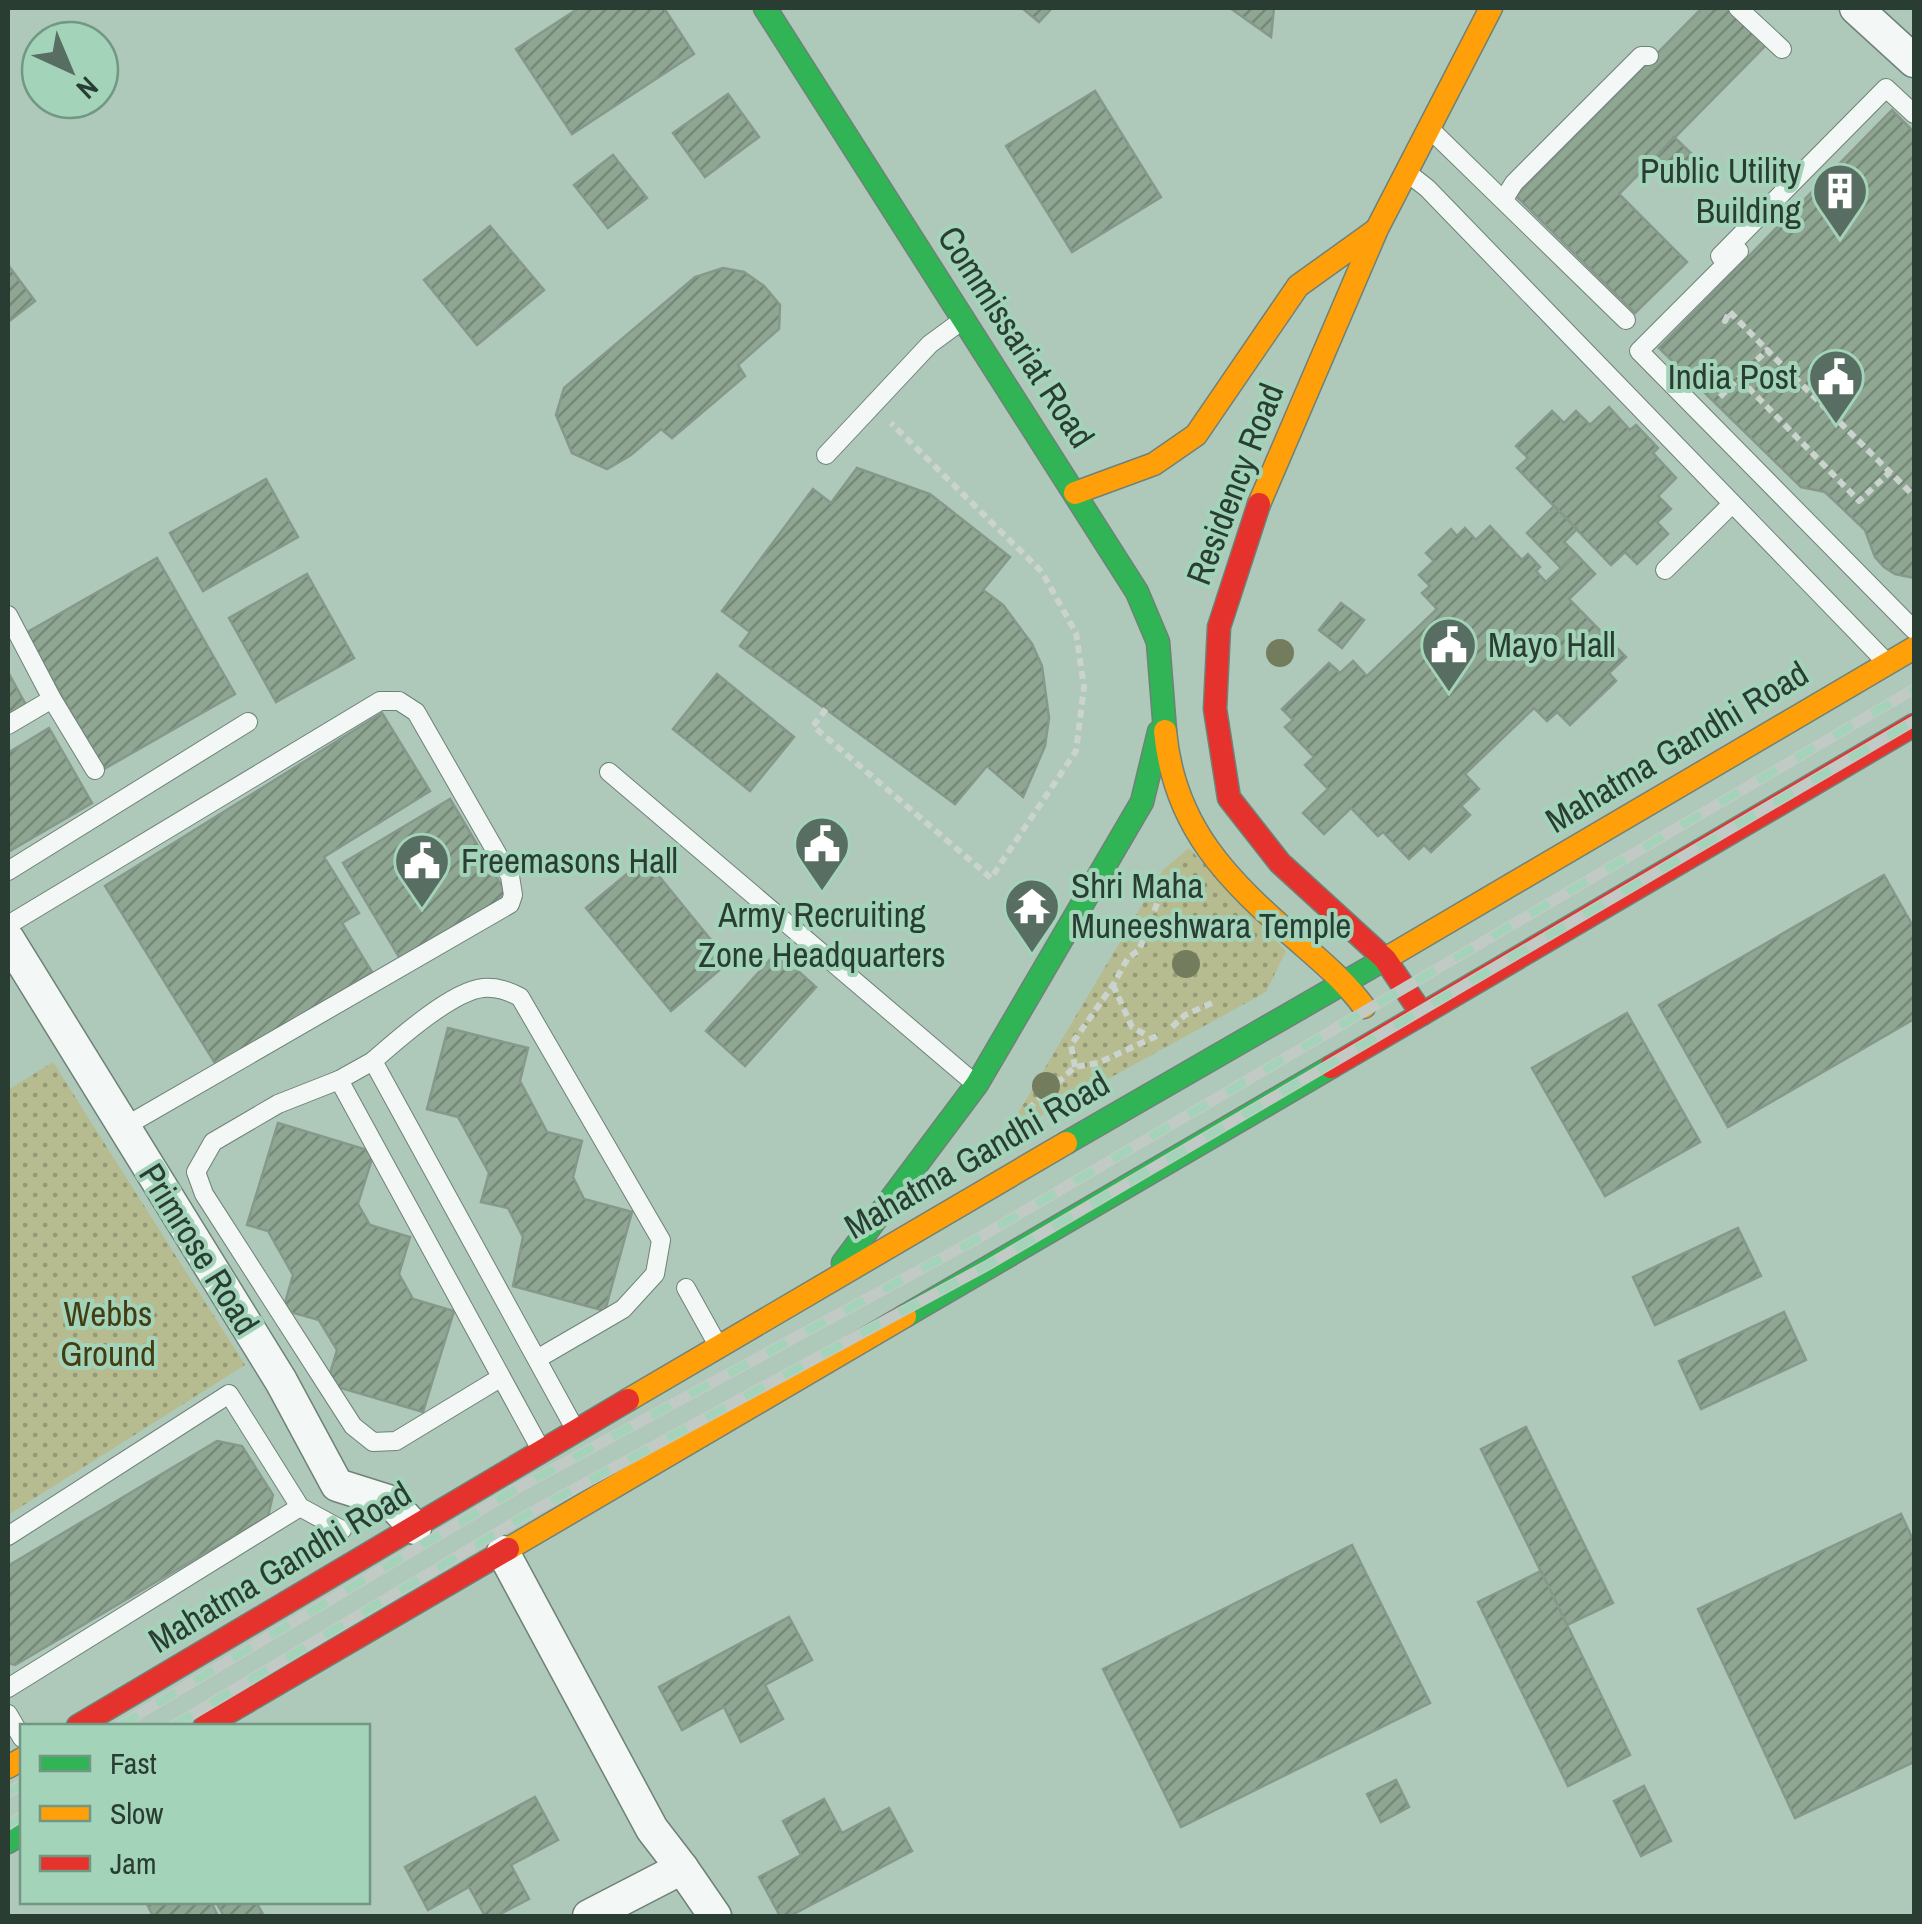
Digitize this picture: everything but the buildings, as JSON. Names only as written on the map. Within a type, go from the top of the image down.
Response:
[{"type":"main road","name":"Commissariat Road","points":[[765,8],[1137,592],[1158,640],[1162,721],[1170,774],[1189,822],[1224,867],[1298,940],[1347,981],[1384,1037]]},
{"type":"main road","name":"Residency Road","points":[[1422,1014],[1386,959],[1280,863],[1228,798],[1216,709],[1219,627],[1257,510],[1377,229],[1491,8]]},
{"type":"main road","points":[[1075,492],[1138,474],[1187,443],[1298,286],[1377,229]]},
{"type":"main road","name":"Mahatma Gandhi Road","points":[[81,1724],[577,1434],[830,1280],[1914,648]]},
{"type":"main road","name":"Commissariat Road","points":[[830,1280],[976,1084],[1142,802],[1162,721]]},
{"type":"main road","points":[[208,1724],[1914,725]]},
{"type":"street","points":[[1856,8],[1914,61]]},
{"type":"street","name":"Primrose Road","points":[[8,939],[281,1381],[337,1484],[391,1502],[414,1528]]},
{"type":"street","points":[[504,1552],[652,1829],[715,1916]]},
{"type":"street","points":[[589,1916],[682,1868]]},
{"type":"lane","points":[[1738,8],[1782,49]]},
{"type":"lane","points":[[1504,199],[1514,183],[1628,68],[1642,56],[1649,56]]},
{"type":"lane","points":[[1703,273],[1886,88],[1914,114]]},
{"type":"lane","points":[[1428,127],[1626,320]]},
{"type":"lane","points":[[1405,171],[1427,188],[1887,664]]},
{"type":"lane","points":[[1739,251],[1639,351],[1914,630]]},
{"type":"lane","points":[[826,455],[930,344],[963,320]]},
{"type":"lane","points":[[1665,570],[1732,504]]},
{"type":"lane","points":[[8,615],[52,699],[96,770]]},
{"type":"lane","points":[[8,725],[52,699]]},
{"type":"lane","points":[[8,926],[380,701],[399,701],[416,712],[435,744],[510,876],[510,904],[124,1127]]},
{"type":"lane","points":[[8,871],[248,722]]},
{"type":"lane","points":[[609,772],[976,1084]]},
{"type":"lane","points":[[500,1378],[396,1442],[373,1442],[353,1426],[204,1194],[196,1172],[213,1142],[278,1104],[339,1080],[373,1061],[434,1011],[479,988],[503,988],[520,998],[661,1240],[655,1274],[623,1309],[537,1359]]},
{"type":"lane","points":[[373,1061],[577,1434]]},
{"type":"lane","points":[[339,1080],[542,1452]]},
{"type":"lane","points":[[686,1288],[719,1347]]},
{"type":"lane","points":[[8,1536],[230,1394],[300,1507],[342,1530]]},
{"type":"lane","points":[[8,1688],[300,1507]]},
{"type":"path","points":[[1729,314],[1914,496]]},
{"type":"path","points":[[1714,402],[1767,350]]},
{"type":"path","points":[[1739,378],[1859,502],[1890,472]]},
{"type":"path","points":[[826,709],[813,726],[990,878],[1076,751],[1084,687],[1076,633],[1042,572],[872,404]]},
{"type":"path","points":[[1075,1067],[1070,1045],[1128,958],[1139,950],[1164,886],[1182,880]]},
{"type":"path","points":[[1113,985],[1132,1026],[1149,1037]]},
{"type":"path","points":[[1028,1109],[1075,1067],[1098,1063],[1163,1033],[1185,1015],[1219,1000]]},
{"type":"green space","points":[[1189,848],[1286,951],[1266,992],[1028,1123],[1018,1113],[1163,870]]},
{"type":"green space","name":"Webbs Ground","points":[[53,1062],[245,1365],[8,1515],[8,1090]]},
{"type":"railway","points":[[122,1724],[516,1489],[975,1240],[1914,689]]},
{"type":"railway","points":[[176,1724],[530,1513],[988,1265],[1914,721]]},
{"type":"railway","points":[[8,1793],[20,1785]]},
{"type":"railway","points":[[8,1825],[20,1817]]},
{"type":"traffic: fast","points":[[765,8],[1137,592],[1158,642],[1165,731]]},
{"type":"traffic: fast","points":[[843,1263],[977,1084],[1142,802],[1159,732]]},
{"type":"traffic: fast","points":[[1066,1143],[1385,959]]},
{"type":"traffic: fast","points":[[905,1316],[1331,1067]]},
{"type":"traffic: fast","points":[[8,1842],[20,1834]]},
{"type":"traffic: slow","points":[[1259,504],[1377,229],[1491,8]]},
{"type":"traffic: slow","points":[[1075,493],[1154,464],[1196,435],[1298,286],[1376,230]]},
{"type":"traffic: slow","points":[[1385,959],[1914,648]]},
{"type":"traffic: slow","points":[[1165,731],[1180,796],[1209,850],[1249,896],[1333,972],[1364,1007]]},
{"type":"traffic: slow","points":[[628,1400],[1066,1143]]},
{"type":"traffic: slow","points":[[508,1549],[905,1316]]},
{"type":"traffic: slow","points":[[8,1767],[20,1760]]},
{"type":"traffic: jam","points":[[1259,504],[1219,627],[1215,709],[1229,798],[1280,863],[1385,959],[1422,1014],[1331,1067]]},
{"type":"traffic: jam","points":[[1422,1014],[1914,725]]},
{"type":"traffic: jam","points":[[81,1724],[628,1400]]},
{"type":"traffic: jam","points":[[208,1724],[508,1549]]},
{"type":"place","name":"Public Utility Building","points":[[1840,240]]},
{"type":"place","name":"India Post","points":[[1836,426]]},
{"type":"place","name":"Mayo Hall","points":[[1449,694]]},
{"type":"place","name":"Army Recruiting Zone Headquarters","points":[[822,893]]},
{"type":"place","name":"Freemasons Hall","points":[[422,910]]},
{"type":"place","name":"Shri Maha Muneeshwara Temple","points":[[1032,955]]}]
